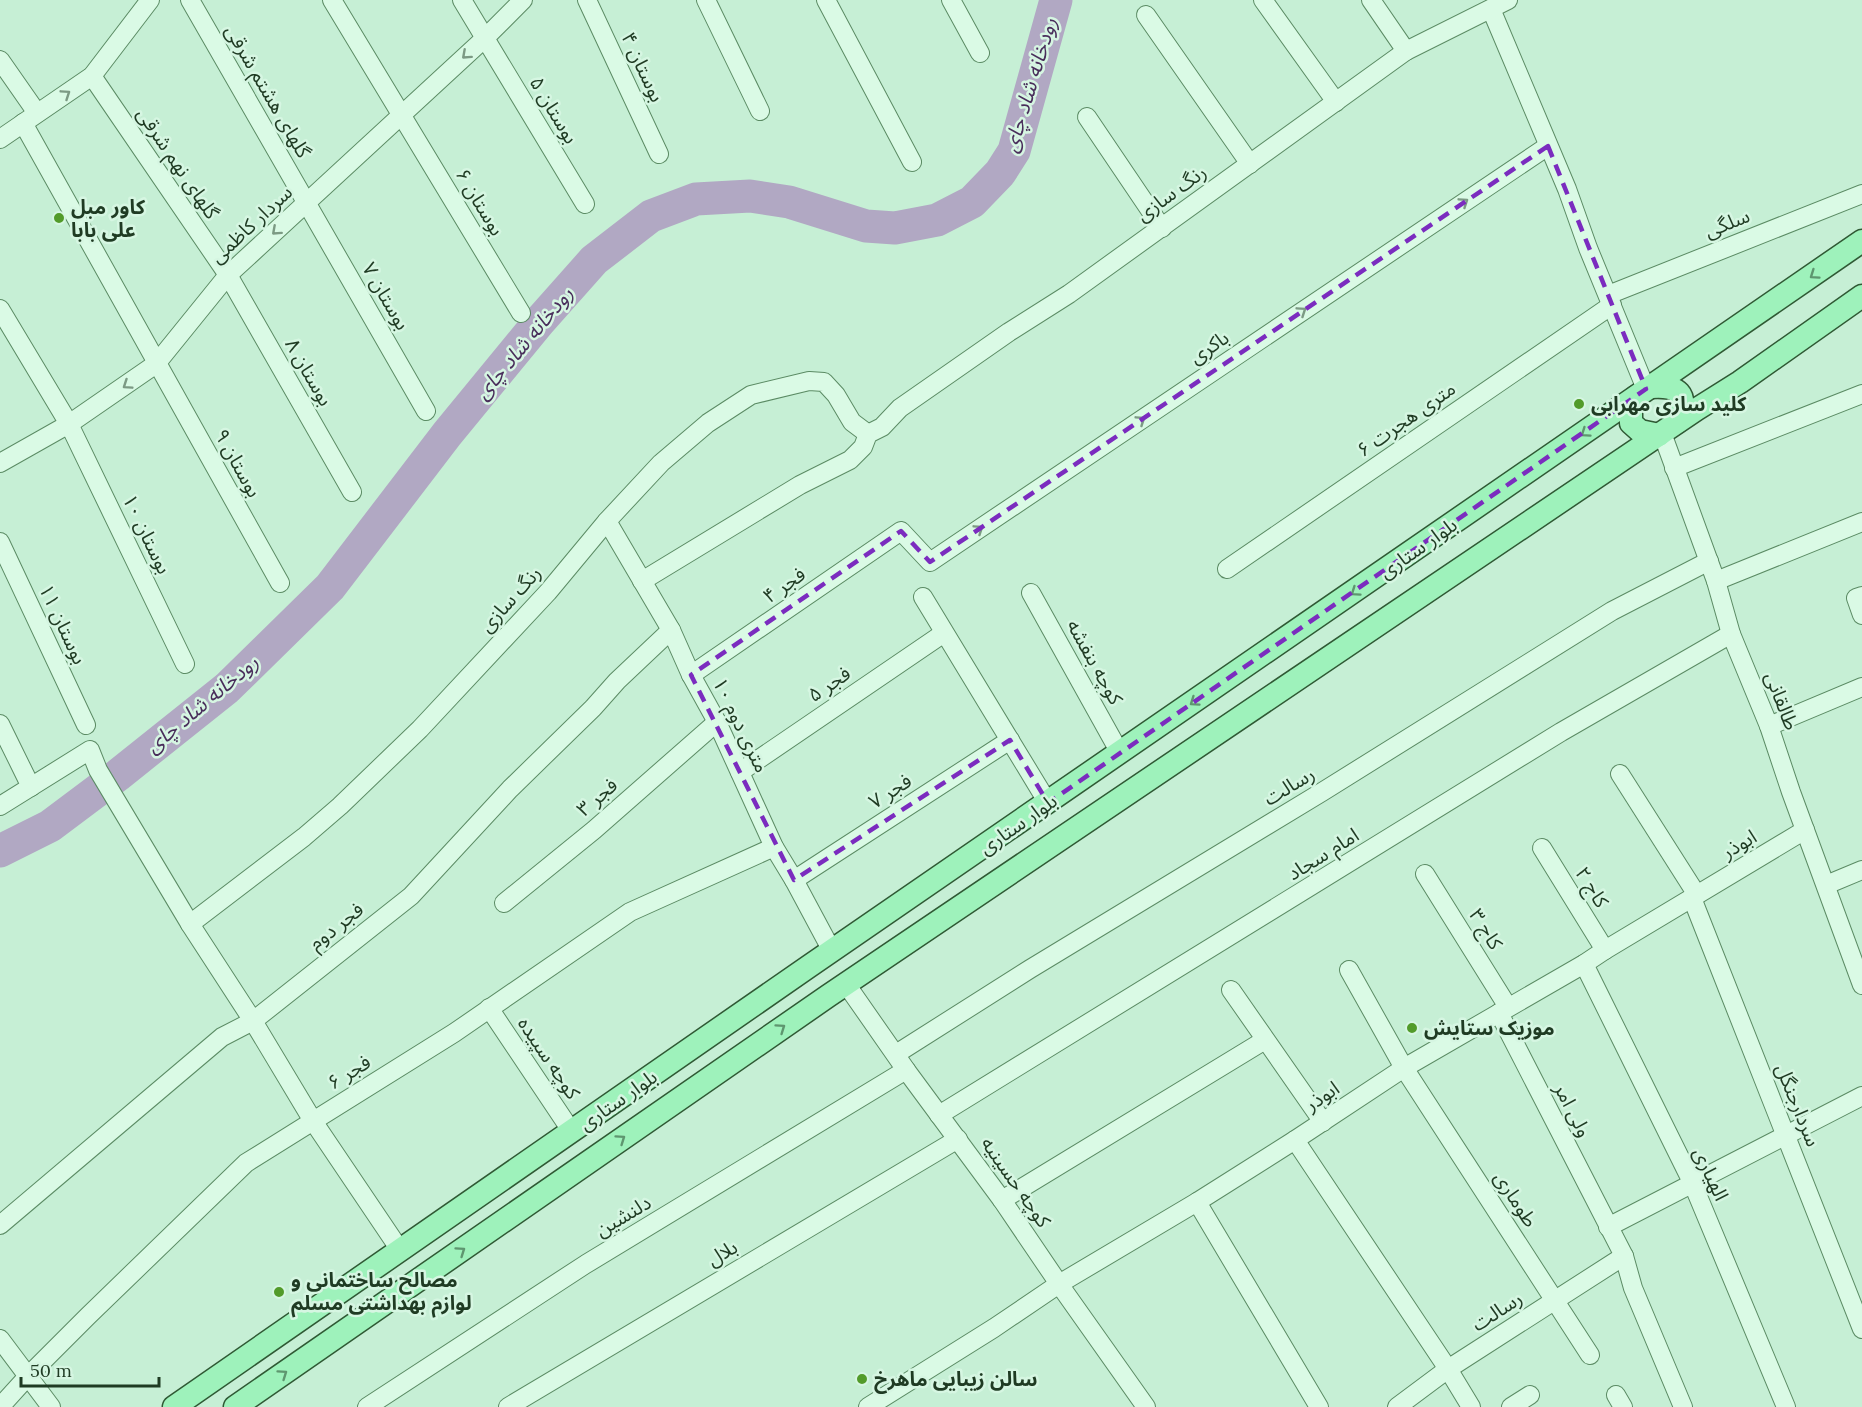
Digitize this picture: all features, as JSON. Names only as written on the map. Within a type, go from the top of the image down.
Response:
[{"type":"main road","name":"بلوار ستاری","points":[[174,1407],[1862,241]]},
{"type":"main road","name":"بلوار ستاری","points":[[235,1407],[837,990],[1740,382],[1862,296]]},
{"type":"main road","points":[[1670,387],[1681,395],[1682,409],[1666,430],[1640,431],[1631,423],[1631,410],[1644,391],[1670,387]]},
{"type":"main road","points":[[841,945],[864,942],[870,946],[874,961],[871,968]]},
{"type":"main road","points":[[808,967],[807,982],[811,989],[818,994],[837,990]]},
{"type":"street","points":[[0,139],[92,76],[150,0]]},
{"type":"street","name":"گلهای هشتم شرقی","points":[[190,0],[306,204]]},
{"type":"street","name":"بوستان ۶","points":[[332,0],[521,313]]},
{"type":"street","name":"بوستان ۵","points":[[462,0],[585,204]]},
{"type":"street","name":"سردار کاظمی","points":[[0,463],[69,424],[156,364],[228,275],[485,38],[522,0]]},
{"type":"street","name":"بوستان ۴","points":[[586,0],[659,154]]},
{"type":"street","points":[[706,0],[760,111]]},
{"type":"street","points":[[826,0],[912,162]]},
{"type":"street","points":[[951,0],[980,52]]},
{"type":"street","points":[[1263,0],[1336,102]]},
{"type":"street","points":[[1371,0],[1406,51]]},
{"type":"street","name":"رنگ سازی","points":[[642,581],[800,485],[850,460],[863,447],[868,434],[882,427],[900,408],[1009,332],[1069,294],[1406,51],[1508,0]]},
{"type":"street","points":[[1491,9],[1567,189],[1644,391]]},
{"type":"street","points":[[1146,15],[1250,164]]},
{"type":"street","name":"بوستان ۹","points":[[0,60],[156,364],[280,583]]},
{"type":"street","name":"گلهای نهم شرقی","points":[[92,76],[228,275]]},
{"type":"street","points":[[1087,117],[1162,228]]},
{"type":"street","name":"باکری","points":[[901,531],[930,562],[1548,146]]},
{"type":"street","name":"سلگی","points":[[1610,300],[1862,194]]},
{"type":"street","name":"بوستان ۷","points":[[306,204],[426,411]]},
{"type":"street","name":"بوستان ۸","points":[[228,275],[352,492]]},
{"type":"street","name":"۶ متری هجرت","points":[[1227,570],[1610,300]]},
{"type":"street","name":"بوستان ۱۰","points":[[0,309],[69,424],[184,664]]},
{"type":"street","name":"رنگ سازی","points":[[190,924],[304,837],[340,806],[420,729],[548,592],[607,521],[661,463],[708,423],[751,395],[809,381],[824,382],[836,395],[852,422],[868,434]]},
{"type":"street","points":[[1674,468],[1862,394]]},
{"type":"street","name":"طالقانی","points":[[1666,430],[1674,468],[1716,581],[1731,634],[1769,726],[1862,984]]},
{"type":"street","name":"۱۰ متری دوم","points":[[607,521],[671,630],[691,675],[717,722],[774,847],[794,880],[841,945]]},
{"type":"street","points":[[1716,581],[1862,522]]},
{"type":"street","name":"فجر ۴","points":[[691,675],[901,531]]},
{"type":"street","name":"بوستان ۱۱","points":[[0,542],[86,724]]},
{"type":"street","name":"رسالت","points":[[896,1054],[1612,611],[1709,561]]},
{"type":"street","name":"کوچه بنفشه","points":[[1031,593],[1120,753]]},
{"type":"street","points":[[1862,596],[1856,598],[1862,615]]},
{"type":"street","points":[[922,597],[1048,802]]},
{"type":"street","name":"فجر دوم","points":[[0,1225],[222,1037],[253,1021],[411,896],[510,789],[671,630]]},
{"type":"street","name":"فجر ۵","points":[[740,772],[944,633]]},
{"type":"street","name":"امام سجاد","points":[[939,1115],[1561,732],[1731,634]]},
{"type":"street","points":[[1769,726],[1862,687]]},
{"type":"street","name":"فجر ۳","points":[[504,903],[594,830],[717,722]]},
{"type":"street","points":[[0,723],[32,787]]},
{"type":"street","name":"فجر ۷","points":[[794,880],[1010,740]]},
{"type":"street","points":[[2,801],[32,787],[90,750],[98,770],[190,924],[253,1021],[313,1121],[400,1250]]},
{"type":"street","name":"سردارجنگل","points":[[1620,774],[1694,896],[1862,1329]]},
{"type":"street","name":"ابوذر","points":[[868,1407],[994,1328],[1059,1284],[1197,1202],[1404,1068],[1584,964],[1805,830]]},
{"type":"street","name":"فجر ۶","points":[[0,1407],[29,1375],[246,1163],[454,1033],[630,912],[774,847]]},
{"type":"street","name":"کاج ۲","points":[[1542,848],[1605,950]]},
{"type":"street","points":[[1826,885],[1862,870]]},
{"type":"street","name":"کاج ۳","points":[[1425,874],[1504,1010]]},
{"type":"street","name":"الهیاری","points":[[1584,964],[1692,1182],[1786,1407]]},
{"type":"street","name":"طوماری","points":[[1349,970],[1404,1068],[1590,1355]]},
{"type":"street","name":"کوچه حسینیه","points":[[837,990],[896,1054],[1002,1200],[1146,1407]]},
{"type":"street","points":[[1231,990],[1323,1122]]},
{"type":"street","name":"کوچه سپیده","points":[[489,1008],[572,1132]]},
{"type":"street","name":"ولی امر","points":[[1504,1010],[1624,1256],[1633,1288],[1683,1407]]},
{"type":"street","points":[[1002,1200],[1265,1040]]},
{"type":"street","name":"دلنشین","points":[[367,1407],[586,1264],[906,1070]]},
{"type":"street","points":[[1608,1227],[1862,1096]]},
{"type":"street","name":"بلال","points":[[508,1407],[958,1139]]},
{"type":"street","points":[[1295,1140],[1471,1407]]},
{"type":"street","points":[[1197,1202],[1319,1407]]},
{"type":"street","name":"رسالت","points":[[1397,1407],[1448,1369],[1624,1256]]},
{"type":"street","points":[[0,1339],[51,1407]]},
{"type":"street","points":[[1511,1407],[1530,1395]]},
{"type":"highlighted area","points":[[1548,146],[1646,389],[1048,803],[1010,740],[794,880],[691,675],[901,531],[930,562]]},
{"type":"waterway","name":"رودخانه شاد چای","points":[[0,851],[50,826],[227,688],[330,587],[447,434],[539,322],[594,260],[651,216],[696,199],[750,196],[789,202],[866,226],[895,228],[937,220],[972,202],[1000,173],[1014,151],[1056,0]]},
{"type":"place","name":"کاور مبل علی بابا","points":[[59,218]]},
{"type":"place","name":"کلید سازی مهرابی","points":[[1579,404]]},
{"type":"place","name":"موزیک ستایش","points":[[1412,1028]]},
{"type":"place","name":"مصالح ساختمانی و لوازم بهداشتی مسلم","points":[[279,1292]]},
{"type":"place","name":"سالن زیبایی ماهرخ","points":[[862,1379]]}]
